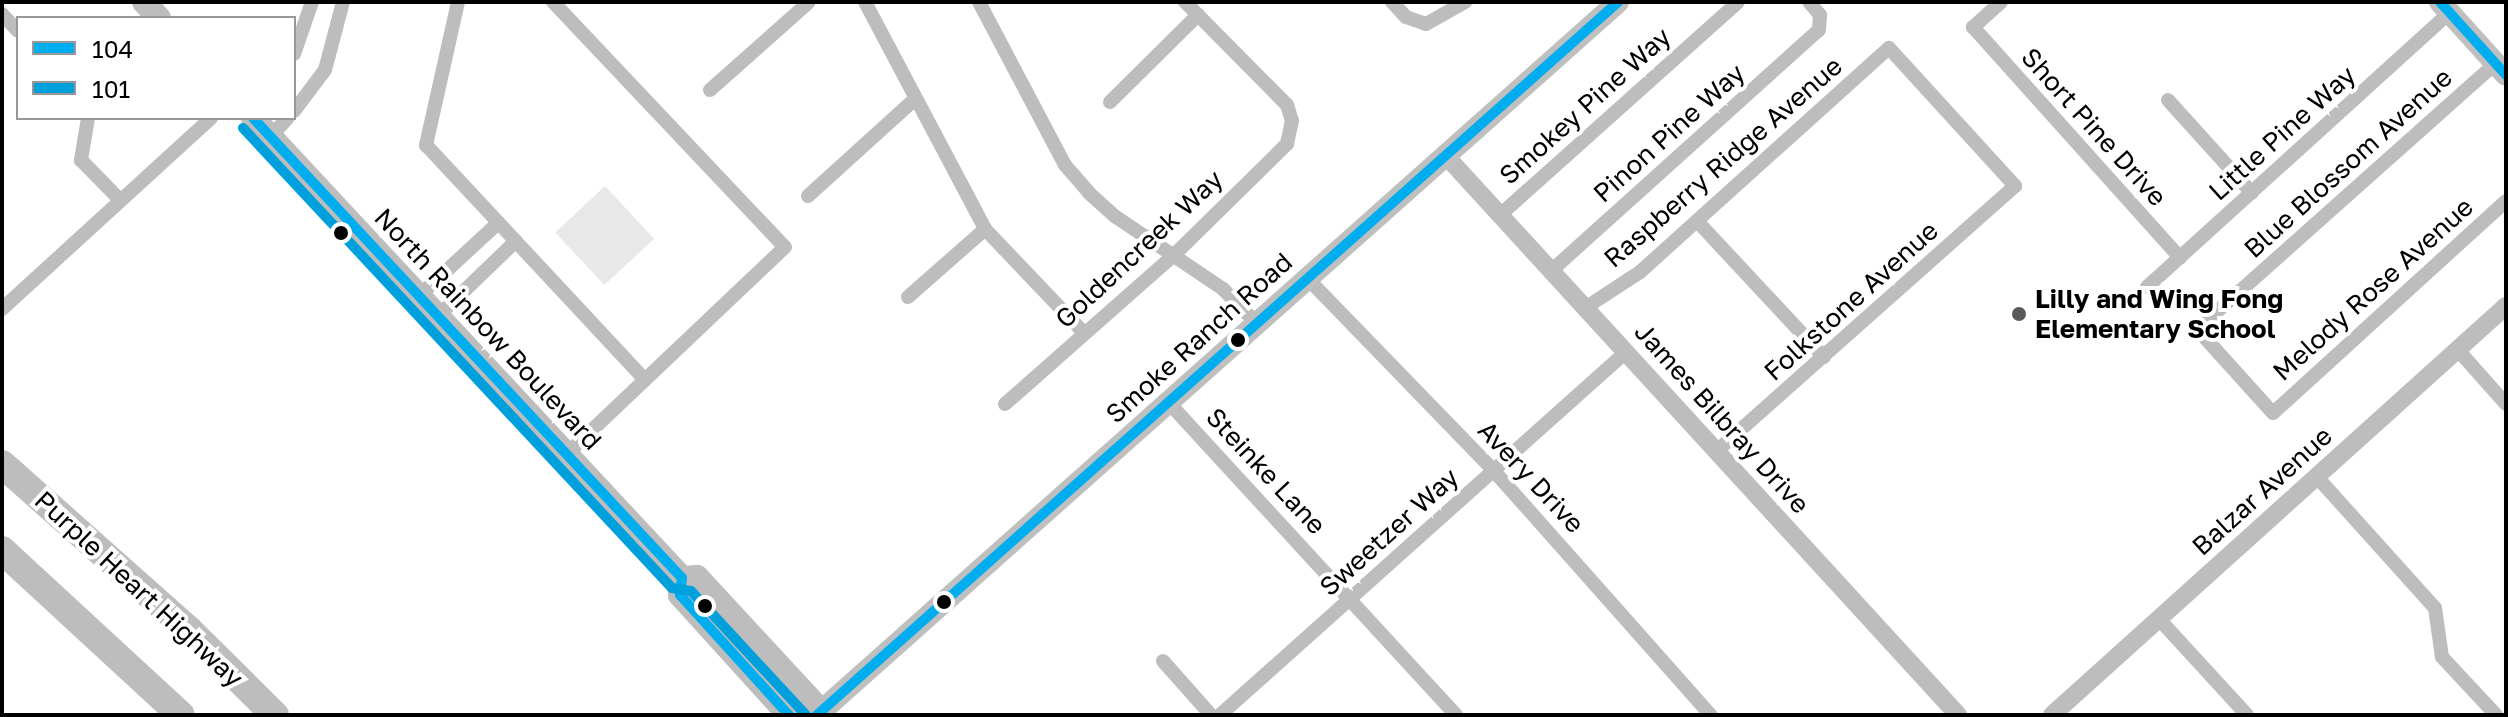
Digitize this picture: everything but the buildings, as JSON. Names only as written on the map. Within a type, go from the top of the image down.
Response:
[{"type":"highway","name":"Purple Heart Highway","points":[[2,464],[189,630],[275,715]]},
{"type":"highway","points":[[2,550],[181,715]]},
{"type":"main road","name":"Smoke Ranch Road","points":[[821,714],[1618,2]]},
{"type":"main road","points":[[2444,7],[2501,69]]},
{"type":"main road","name":"North Rainbow Boulevard","points":[[255,120],[682,578],[680,595],[789,715]]},
{"type":"main road","name":"North Rainbow Boulevard","points":[[682,578],[697,577],[821,714]]},
{"type":"street","points":[[296,48],[312,2]]},
{"type":"street","points":[[296,108],[325,70],[343,2]]},
{"type":"street","points":[[458,2],[426,145],[645,380]]},
{"type":"street","points":[[553,2],[785,247],[567,454]]},
{"type":"street","points":[[710,90],[809,2]]},
{"type":"street","points":[[865,2],[985,229],[1084,333]]},
{"type":"street","points":[[979,2],[1065,165],[1116,217],[1223,289],[1257,324]]},
{"type":"street","points":[[1110,102],[1198,15],[1185,2]]},
{"type":"street","points":[[1392,2],[1406,17],[1426,24],[1465,2]]},
{"type":"street","name":"Smokey Pine Way","points":[[1500,215],[1738,2]]},
{"type":"street","name":"Pinon Pine Way","points":[[1551,271],[1819,30],[1820,15],[1809,2]]},
{"type":"street","name":"Short Pine Drive","points":[[2001,2],[1973,27],[2180,258]]},
{"type":"street","name":"Little Pine Way","points":[[2147,287],[2252,193],[2444,7]]},
{"type":"street","points":[[2,14],[16,29]]},
{"type":"street","name":"Goldencreek Way","points":[[1005,404],[1173,256],[1287,144],[1292,121],[1287,105],[1198,15]]},
{"type":"street","name":"Raspberry Ridge Avenue","points":[[1585,308],[1640,272],[1889,48],[2015,186]]},
{"type":"street","name":"Blue Blossom Avenue","points":[[2273,413],[2197,329],[2501,69]]},
{"type":"street","points":[[808,196],[915,99]]},
{"type":"street","points":[[2168,100],[2252,193]]},
{"type":"street","points":[[88,120],[81,160],[120,200]]},
{"type":"street","points":[[2,309],[209,120]]},
{"type":"street","points":[[270,137],[286,120]]},
{"type":"street","name":"James Bilbray Drive","points":[[1446,156],[1958,715]]},
{"type":"street","name":"Folkstone Avenue","points":[[1717,451],[2015,186]]},
{"type":"street","name":"Melody Rose Avenue","points":[[2273,413],[2506,201]]},
{"type":"street","points":[[1697,221],[1824,357]]},
{"type":"street","points":[[419,296],[498,223]]},
{"type":"street","points":[[908,297],[985,229]]},
{"type":"street","points":[[438,316],[516,241]]},
{"type":"street","name":"Avery Drive","points":[[1308,279],[1494,471],[1711,715]]},
{"type":"street","name":"Balzar Avenue","points":[[2052,715],[2506,306]]},
{"type":"street","points":[[2458,350],[2506,404]]},
{"type":"street","name":"Sweetzer Way","points":[[1220,715],[1626,352]]},
{"type":"street","name":"Steinke Lane","points":[[1169,403],[1454,714]]},
{"type":"street","points":[[2317,477],[2435,608],[2442,657],[2496,715]]},
{"type":"street","points":[[2159,619],[2247,715]]},
{"type":"street","points":[[1163,661],[1211,715]]},
{"type":"shaded area","points":[[605,186],[654,239],[604,285],[555,232]]},
{"type":"transit line","name":"104","points":[[817,715],[1618,2]]},
{"type":"transit line","name":"104","points":[[2440,2],[2506,75]]},
{"type":"transit line","name":"104","points":[[255,120],[682,578],[680,595],[789,715]]},
{"type":"transit line","name":"101","points":[[243,128],[672,588],[691,591],[806,715]]},
{"type":"place","name":"Lilly and Wing Fong Elementary School","points":[[2019,314]]}]
